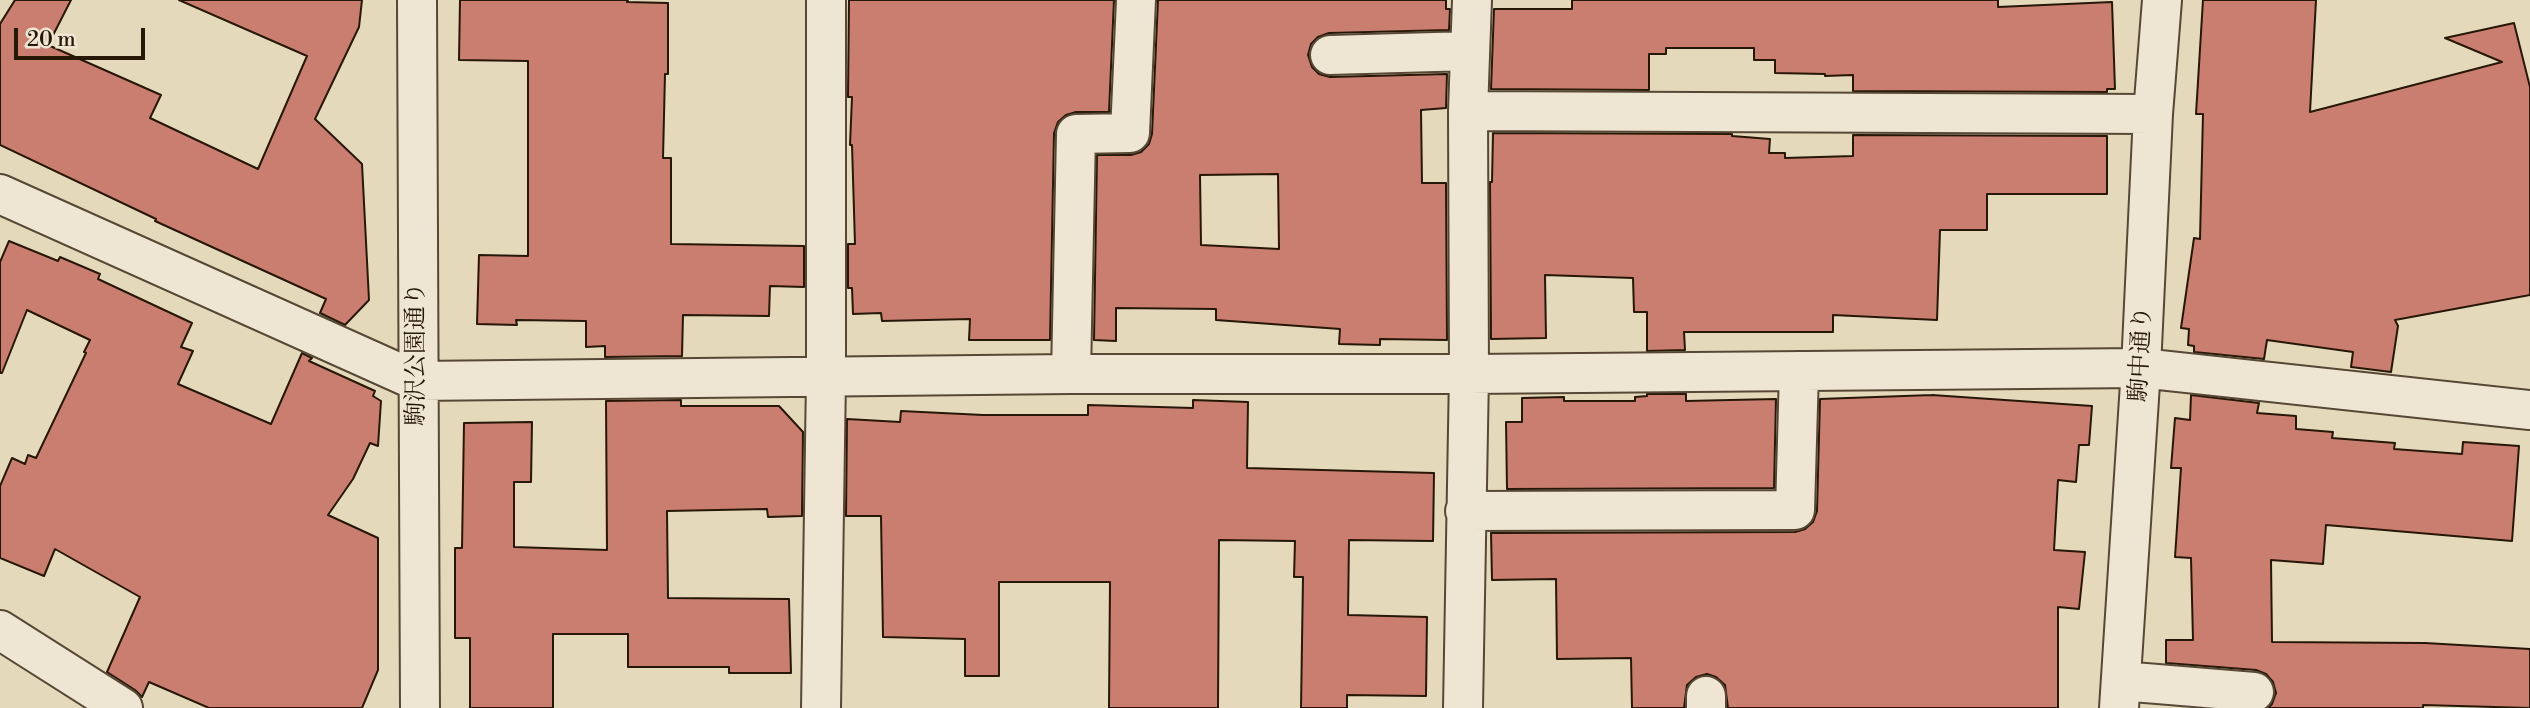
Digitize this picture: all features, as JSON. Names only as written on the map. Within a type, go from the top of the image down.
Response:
[{"type":"street","name":"駒沢公園通り","points":[[416,0],[420,708]]},
{"type":"street","points":[[821,708],[826,377],[826,0]]},
{"type":"street","points":[[1071,374],[1076,134],[1130,133],[1136,0]]},
{"type":"street","points":[[1464,708],[1469,374],[1468,111],[1472,0]]},
{"type":"street","name":"駒中通り","points":[[2120,695],[2141,368],[2153,114],[2162,0]]},
{"type":"street","points":[[1330,55],[1470,51]]},
{"type":"street","points":[[1468,111],[2153,114]]},
{"type":"street","points":[[0,194],[417,381],[2141,368],[2530,410]]},
{"type":"street","points":[[1465,512],[1795,510],[1799,371]]},
{"type":"street","points":[[0,630],[116,706]]},
{"type":"street","points":[[2120,695],[2254,692]]},
{"type":"building","points":[[15,0],[71,0],[48,45],[161,95],[150,118],[258,169],[307,56],[179,0],[362,0],[359,27],[315,119],[362,164],[369,300],[345,325],[320,313],[326,299],[155,221],[156,219],[0,145],[0,24]]},
{"type":"building","points":[[460,0],[628,0],[627,2],[668,3],[668,74],[665,74],[663,158],[671,158],[671,244],[804,246],[804,287],[770,286],[769,316],[683,315],[682,356],[605,357],[605,346],[586,347],[586,321],[516,320],[517,325],[477,324],[479,255],[528,256],[528,61],[459,60]]},
{"type":"building","points":[[849,0],[1114,0],[1109,112],[1076,112],[1066,115],[1058,122],[1054,133],[1050,340],[969,340],[970,319],[882,321],[881,313],[853,314],[852,288],[848,288],[848,244],[855,244],[850,145],[852,97],[848,97]]},
{"type":"building","points":[[1158,0],[1446,0],[1446,9],[1450,9],[1449,30],[1329,33],[1318,37],[1311,44],[1308,55],[1312,67],[1319,74],[1330,77],[1447,74],[1446,108],[1421,110],[1422,183],[1446,183],[1447,340],[1380,339],[1380,345],[1339,344],[1340,329],[1216,320],[1216,309],[1116,308],[1116,341],[1094,340],[1097,155],[1131,155],[1141,152],[1149,144],[1152,134]],"holes":[[[1278,174],[1279,249],[1201,245],[1200,175]]]},
{"type":"building","points":[[1572,0],[1998,0],[1998,7],[2112,2],[2115,89],[2107,89],[2107,92],[1853,91],[1853,75],[1775,73],[1775,60],[1754,60],[1754,48],[1666,48],[1666,54],[1649,54],[1649,90],[1491,89],[1494,9],[1572,9]]},
{"type":"building","points":[[2203,0],[2316,0],[2310,112],[2502,62],[2445,38],[2514,23],[2530,87],[2530,295],[2395,320],[2398,326],[2391,372],[2351,367],[2353,352],[2267,340],[2264,359],[2194,352],[2194,346],[2188,345],[2189,329],[2181,328],[2194,238],[2200,239],[2203,114],[2196,114]]},
{"type":"building","points":[[1493,133],[1732,134],[1770,139],[1769,153],[1785,153],[1785,158],[1853,156],[1853,135],[2107,136],[2107,194],[1987,194],[1987,230],[1940,230],[1937,320],[1833,315],[1833,332],[1684,332],[1685,350],[1647,351],[1647,312],[1634,312],[1633,278],[1545,275],[1546,338],[1491,339],[1490,182]]},
{"type":"building","points":[[9,241],[58,261],[60,257],[100,274],[98,279],[192,323],[181,347],[193,351],[178,384],[271,424],[302,353],[312,358],[309,361],[375,391],[373,396],[381,401],[378,446],[370,443],[353,479],[328,515],[378,538],[378,670],[362,708],[209,708],[149,682],[142,697],[107,672],[140,597],[55,549],[44,576],[0,558],[0,486],[12,458],[25,464],[28,455],[36,458],[90,340],[27,310],[0,373],[0,262]]},
{"type":"building","points":[[1647,394],[1686,394],[1686,401],[1776,399],[1774,488],[1507,489],[1506,422],[1522,422],[1522,398],[1564,397],[1564,401],[1635,401],[1635,397]]},
{"type":"building","points":[[1932,395],[2092,406],[2089,445],[2079,445],[2076,482],[2058,480],[2054,550],[2085,552],[2079,609],[2058,607],[2058,708],[1728,708],[1725,685],[1716,677],[1707,674],[1696,677],[1687,685],[1684,708],[1632,708],[1631,658],[1557,659],[1556,579],[1492,580],[1491,533],[1795,532],[1805,529],[1813,522],[1817,511],[1820,399]]},
{"type":"building","points":[[2191,395],[2259,403],[2257,413],[2296,416],[2296,429],[2333,432],[2332,438],[2395,443],[2394,449],[2462,454],[2463,442],[2519,446],[2512,541],[2326,525],[2323,564],[2271,560],[2272,642],[2425,643],[2530,649],[2530,708],[2423,705],[2423,708],[2268,708],[2276,693],[2273,682],[2266,674],[2256,670],[2166,663],[2166,640],[2193,640],[2191,558],[2175,557],[2181,468],[2171,468],[2175,418],[2190,420]]},
{"type":"building","points":[[681,400],[681,406],[779,406],[803,432],[802,516],[768,517],[767,509],[667,511],[668,598],[789,599],[791,673],[729,673],[729,667],[628,667],[628,634],[553,634],[553,708],[470,708],[470,638],[455,638],[455,548],[462,548],[464,423],[532,422],[531,482],[514,482],[514,547],[607,550],[606,401]]},
{"type":"building","points":[[1193,400],[1248,402],[1247,468],[1434,473],[1433,541],[1349,540],[1348,615],[1427,617],[1426,696],[1347,695],[1347,708],[1301,708],[1303,577],[1294,577],[1295,541],[1219,540],[1218,708],[1109,708],[1110,582],[999,582],[999,676],[965,676],[965,639],[883,637],[881,516],[846,516],[847,419],[900,422],[901,411],[983,415],[1088,415],[1088,405],[1193,408]]}]
